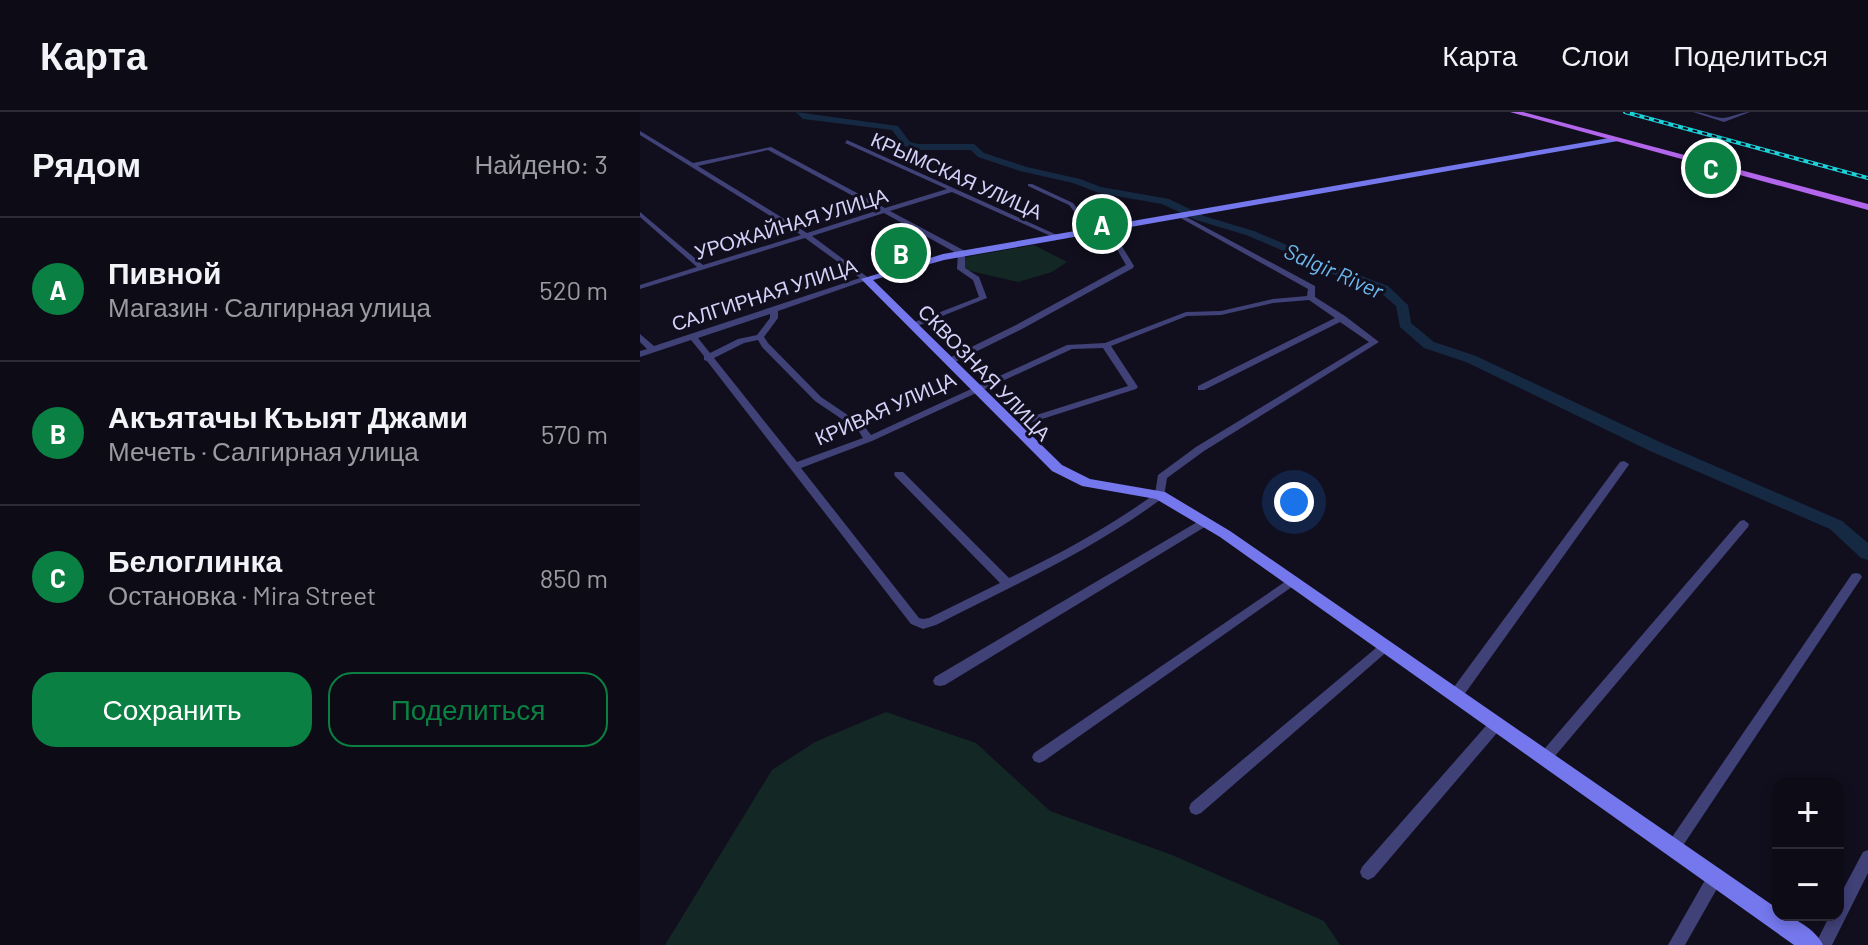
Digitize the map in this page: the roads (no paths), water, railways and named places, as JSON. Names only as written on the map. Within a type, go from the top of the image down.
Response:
[{"type":"main road","points":[[1514,112],[1868,205]]},
{"type":"main road","points":[[1530,112],[1868,205]]},
{"type":"main road","name":"САЛГИРНАЯ УЛИЦА","points":[[866,279],[962,253],[1615,139]]},
{"type":"main road","name":"СКВОЗНАЯ УЛИЦА","points":[[866,279],[1044,458],[1070,476],[1105,487],[1160,495]]},
{"type":"main road","points":[[1160,495],[1292,581],[1812,945]]},
{"type":"street","points":[[1696,112],[1724,120],[1747,112]]},
{"type":"street","name":"СКВОЗНАЯ УЛИЦА","points":[[642,135],[805,234],[866,279]]},
{"type":"street","name":"КРЫМСКАЯ УЛИЦА","points":[[847,142],[1055,236]]},
{"type":"street","points":[[693,165],[769,148],[962,253],[961,269],[976,279],[983,298],[915,325]]},
{"type":"street","points":[[1030,185],[1071,204],[1091,230]]},
{"type":"street","name":"УРОЖАЙНАЯ УЛИЦА","points":[[640,287],[951,190]]},
{"type":"street","points":[[640,214],[701,267]]},
{"type":"street","points":[[693,337],[915,621],[923,624],[1139,512],[1160,495],[1162,477],[1200,449],[1375,342],[1311,298],[1312,288],[1180,214]]},
{"type":"street","points":[[950,361],[1130,266],[1107,227]]},
{"type":"street","name":"САЛГИРНАЯ УЛИЦА","points":[[640,354],[866,279]]},
{"type":"street","name":"КРИВАЯ УЛИЦА","points":[[794,467],[869,439],[976,387],[1070,347],[1106,345],[1186,314],[1221,313],[1273,301],[1311,298]]},
{"type":"street","points":[[707,358],[741,341],[760,337],[774,318],[774,310]]},
{"type":"street","points":[[1201,388],[1342,318]]},
{"type":"street","points":[[640,337],[653,350]]},
{"type":"street","points":[[760,337],[818,399],[861,428],[869,439]]},
{"type":"street","points":[[1014,425],[1133,387],[1106,345]]},
{"type":"street","points":[[1456,695],[1624,464]]},
{"type":"street","points":[[899,474],[1007,583]]},
{"type":"street","points":[[940,681],[1204,522]]},
{"type":"street","points":[[1545,758],[1744,524]]},
{"type":"street","points":[[1673,848],[1856,577]]},
{"type":"street","points":[[1039,757],[1292,581]]},
{"type":"street","points":[[1196,808],[1386,646]]},
{"type":"street","points":[[1368,872],[1497,723]]},
{"type":"street","points":[[1823,945],[1868,857]]},
{"type":"street","points":[[1676,945],[1715,878]]},
{"type":"waterway","name":"Salgir River","points":[[800,112],[803,116],[895,128],[907,144],[918,147],[974,147],[981,155],[1024,169],[1076,181],[1099,190],[1165,201],[1200,218],[1250,233],[1299,257],[1384,289],[1402,305],[1405,324],[1429,345],[1471,359],[1656,447],[1836,525],[1868,553]]},
{"type":"railway","points":[[1625,112],[1868,178]]},
{"type":"place","name":"Белоглинка","points":[[1711,168]]},
{"type":"place","name":"Пивной","points":[[1102,224]]},
{"type":"place","name":"Акъятачы Къыят Джами","points":[[901,253]]}]
